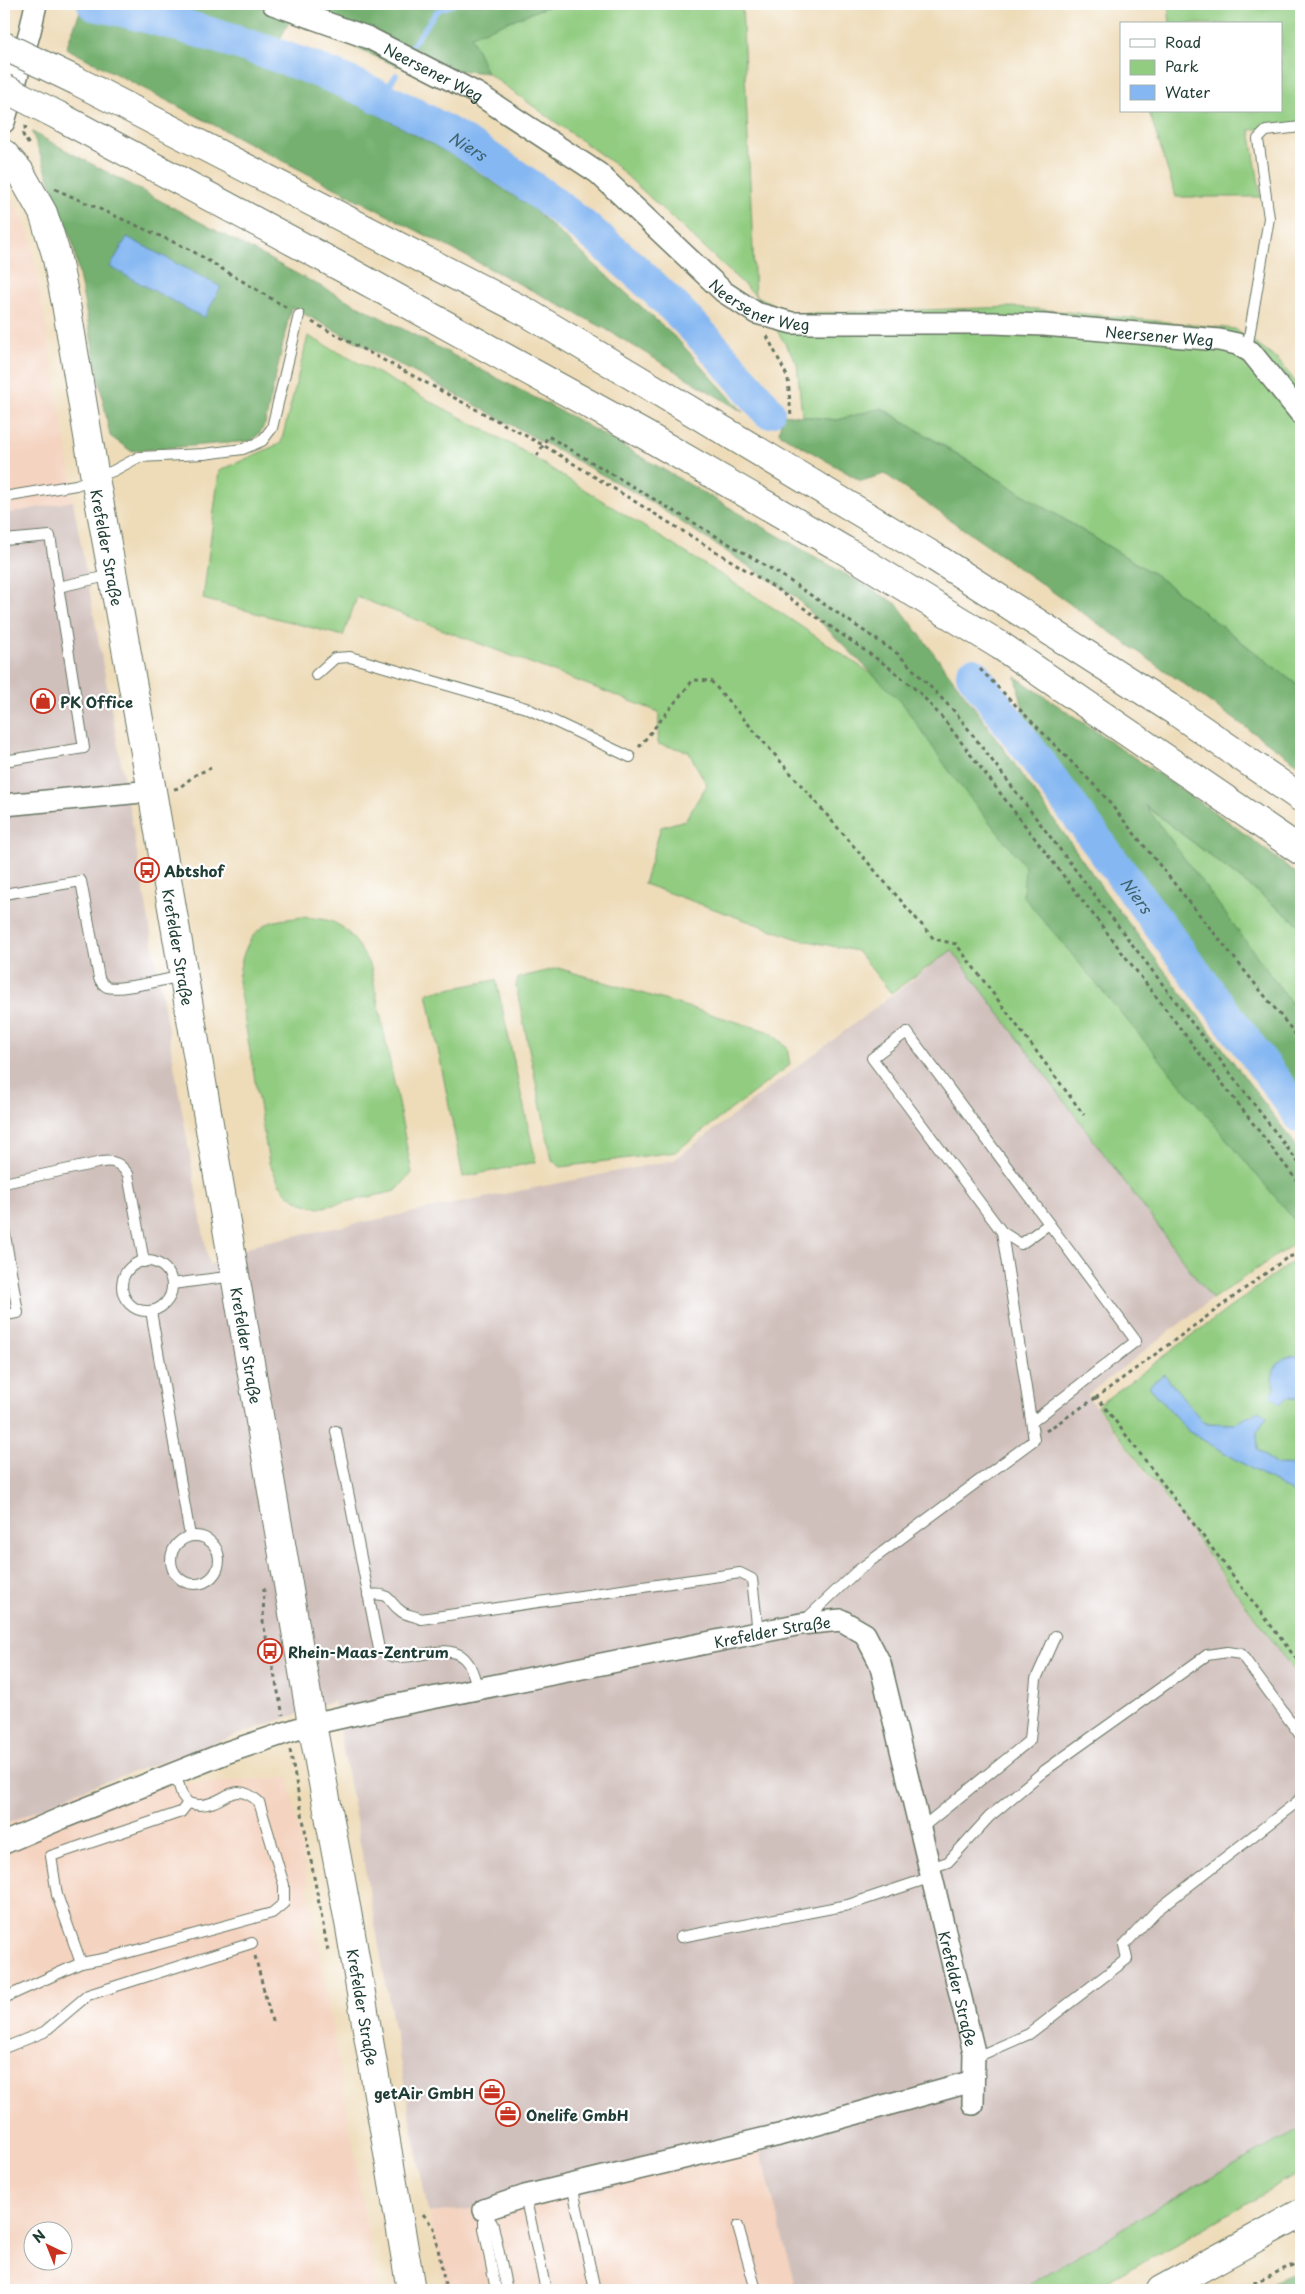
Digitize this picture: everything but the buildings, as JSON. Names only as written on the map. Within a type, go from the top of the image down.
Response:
[{"type":"main road","points":[[4,46],[77,81],[526,312],[941,561],[1178,713],[1301,798]]},
{"type":"main road","points":[[4,88],[350,272],[645,435],[844,550],[1002,646],[1301,850]]},
{"type":"main road","name":"Krefelder Straße","points":[[4,154],[20,172],[35,198],[56,254],[112,575],[160,790],[184,976],[312,1724],[350,1928],[411,2290]]},
{"type":"main road","points":[[1161,2290],[1299,2214]]},
{"type":"street","points":[[4,122],[36,4]]},
{"type":"street","name":"Neersener Weg","points":[[273,4],[369,38],[478,94],[598,173],[715,283],[734,299],[756,313],[780,321],[803,324],[946,322],[1044,325],[1219,340],[1237,344],[1255,355],[1301,414]]},
{"type":"street","points":[[4,805],[160,790]]},
{"type":"street","name":"Krefelder Straße","points":[[4,1843],[228,1752],[312,1724],[392,1706],[801,1624],[841,1620],[865,1634],[880,1664],[974,2058],[973,2104]]},
{"type":"street","points":[[484,2210],[525,2196],[779,2135],[973,2081]]},
{"type":"lane","points":[[1247,349],[1269,218],[1258,139],[1266,131],[1301,126]]},
{"type":"lane","points":[[4,498],[76,485],[139,457],[204,454],[243,449],[262,441],[272,428],[299,315]]},
{"type":"lane","points":[[4,540],[50,536],[84,748],[4,761]]},
{"type":"lane","points":[[58,587],[112,575]]},
{"type":"lane","points":[[316,675],[335,658],[350,657],[526,708],[630,757]]},
{"type":"lane","points":[[4,894],[81,881],[99,978],[104,986],[110,988],[130,986],[184,976]]},
{"type":"lane","points":[[1032,1422],[1136,1341],[907,1032],[872,1058],[1002,1232],[1021,1244],[1049,1224]]},
{"type":"lane","points":[[4,1183],[102,1162],[112,1161],[122,1165],[128,1174],[144,1262]]},
{"type":"lane","points":[[4,1229],[18,1313],[4,1315]]},
{"type":"lane","points":[[801,1624],[857,1571],[1034,1440],[1002,1232]]},
{"type":"lane","points":[[144,1262],[160,1265],[170,1277],[172,1284],[169,1299],[158,1309],[151,1311],[144,1311],[130,1304],[123,1290],[126,1275],[130,1268],[144,1262]]},
{"type":"lane","points":[[172,1284],[235,1276]]},
{"type":"lane","points":[[151,1311],[190,1536]]},
{"type":"lane","points":[[336,1431],[379,1649],[386,1656],[400,1658],[440,1651],[456,1653],[468,1662],[478,1689]]},
{"type":"lane","points":[[190,1536],[205,1538],[212,1542],[219,1555],[219,1563],[212,1577],[199,1584],[183,1581],[176,1576],[171,1560],[176,1545],[190,1536]]},
{"type":"lane","points":[[368,1594],[381,1593],[401,1611],[421,1619],[740,1572],[752,1579],[758,1633]]},
{"type":"lane","points":[[920,1829],[1030,1740],[1036,1679],[1055,1636]]},
{"type":"lane","points":[[681,1937],[848,1904],[931,1872],[948,1862],[990,1817],[1044,1771],[1207,1655],[1227,1652],[1241,1654],[1301,1736]]},
{"type":"lane","points":[[4,1998],[81,1963],[108,1958],[272,1912],[284,1903],[284,1885],[259,1802],[249,1792],[235,1792],[202,1805],[188,1803],[182,1795],[176,1773]]},
{"type":"lane","points":[[974,2058],[1029,2034],[1127,1959],[1124,1944],[1156,1911],[1301,1797]]},
{"type":"lane","points":[[81,1963],[57,1896],[50,1856],[181,1812],[188,1803]]},
{"type":"lane","points":[[4,2048],[44,2032],[88,1995],[252,1943]]},
{"type":"lane","points":[[572,2185],[596,2290]]},
{"type":"lane","points":[[525,2196],[544,2288]]},
{"type":"lane","points":[[484,2210],[484,2228],[496,2290]]},
{"type":"lane","points":[[484,2210],[493,2225],[507,2290]]},
{"type":"lane","points":[[738,2226],[756,2290]]},
{"type":"path","points":[[48,187],[69,194],[189,249],[299,315],[543,445],[772,586],[868,652],[920,693],[946,721],[1301,1186]]},
{"type":"path","points":[[756,313],[788,378],[790,417]]},
{"type":"path","points":[[538,456],[548,436],[778,573],[898,654],[956,713],[1301,1166]]},
{"type":"path","points":[[980,669],[1100,791],[1301,1042]]},
{"type":"path","points":[[630,757],[653,732],[693,680],[711,681],[934,939],[956,944],[1084,1115]]},
{"type":"path","points":[[160,790],[179,788],[195,774],[211,768]]},
{"type":"path","points":[[1034,1440],[1098,1396],[1288,1256],[1301,1254]]},
{"type":"path","points":[[1098,1396],[1301,1665]]},
{"type":"path","points":[[252,1943],[273,2025]]},
{"type":"path","points":[[1239,2290],[1301,2261]]},
{"type":"shaded area","points":[[4,189],[20,213],[30,236],[71,473],[73,501],[4,514]]},
{"type":"shaded area","points":[[73,501],[130,812],[209,1265],[259,1243],[674,1160],[952,950],[1212,1299],[1087,1395],[1301,1680],[1301,2128],[1174,2198],[1020,2290],[796,2290],[760,2149],[553,2201],[428,2213],[334,1701],[79,1791],[4,1825],[4,514]]},
{"type":"shaded area","points":[[289,1777],[378,2290],[4,2290],[4,1825],[79,1791]]},
{"type":"shaded area","points":[[760,2149],[796,2290],[447,2290],[428,2213],[553,2201]]},
{"type":"green space","points":[[115,4],[378,4],[386,7],[388,4],[554,4],[471,36],[487,73],[436,68],[415,56],[397,66],[322,33],[289,22],[277,45],[153,12]]},
{"type":"green space","points":[[554,4],[742,4],[755,295],[614,164],[487,73],[470,36]]},
{"type":"green space","points":[[1168,4],[1301,4],[1301,124],[1250,130],[1261,197],[1176,197],[1149,112],[1282,112],[1282,22],[1170,22]]},
{"type":"green space","points":[[81,9],[139,20],[253,59],[366,108],[452,155],[532,208],[678,340],[743,412],[604,328],[66,48]]},
{"type":"green space","points":[[32,132],[299,275],[574,418],[897,604],[974,707],[1106,893],[1301,1152],[1301,1228],[1023,896],[1025,866],[954,778],[903,704],[793,595],[646,499],[470,402],[291,307],[265,424],[259,434],[251,441],[131,451],[110,436],[73,244]],"holes":[[[127,237],[220,287],[204,317],[111,267]]]},
{"type":"green space","points":[[755,295],[792,314],[1017,307],[1235,329],[1278,360],[1301,389],[1301,688],[1157,576],[882,408],[837,420],[802,416],[797,363]]},
{"type":"green space","points":[[308,336],[518,448],[766,603],[921,707],[1301,1227],[1301,1239],[1212,1299],[952,950],[891,993],[857,951],[798,939],[644,884],[661,827],[685,820],[707,785],[688,751],[658,744],[659,712],[357,597],[343,636],[203,599],[219,471],[281,443]]},
{"type":"green space","points":[[881,408],[1157,576],[1301,688],[1301,766],[885,474],[861,481],[779,433],[782,414],[837,420]]},
{"type":"green space","points":[[1016,677],[1229,822],[1301,877],[1301,926],[1145,805],[1301,1016],[1301,1102],[1111,849],[1025,720]]},
{"type":"green space","points":[[1143,804],[1301,926],[1301,1016]]},
{"type":"green space","points":[[302,917],[327,920],[344,929],[355,940],[371,968],[412,1173],[396,1191],[319,1208],[302,1203],[287,1194],[269,1163],[238,981],[246,949],[249,942],[260,929],[275,921]]},
{"type":"green space","points":[[558,968],[770,1032],[787,1047],[790,1065],[675,1152],[561,1167],[552,1160],[516,986],[518,978]]},
{"type":"green space","points":[[496,980],[536,1162],[463,1177],[427,993]]},
{"type":"green space","points":[[1301,1255],[1301,1358],[1299,1356],[1273,1382],[1275,1387],[1284,1396],[1301,1398],[1301,1466],[1276,1465],[1258,1450],[1257,1432],[1267,1417],[1234,1424],[1204,1423],[1164,1375],[1149,1386],[1188,1431],[1301,1498],[1301,1679],[1097,1406]]},
{"type":"green space","points":[[1301,2128],[1301,2171],[1184,2240],[1090,2290],[1020,2290],[1174,2198]]},
{"type":"green space","points":[[1301,2271],[1301,2290],[1258,2290],[1296,2273]]},
{"type":"water","points":[[127,237],[221,287],[204,318],[110,267]]},
{"type":"water","points":[[1293,1356],[1301,1358],[1301,1398],[1286,1398],[1280,1404],[1270,1394],[1275,1389],[1273,1377],[1275,1367],[1282,1360]]},
{"type":"water","points":[[1164,1374],[1204,1423],[1234,1424],[1259,1411],[1267,1417],[1257,1432],[1258,1450],[1276,1465],[1301,1466],[1301,1498],[1188,1431],[1149,1386]]},
{"type":"waterway","name":"Niers","points":[[94,4],[176,24],[294,61],[339,78],[438,127],[543,195],[640,274],[685,318],[768,411]]},
{"type":"waterway","points":[[413,44],[437,11],[454,4]]},
{"type":"waterway","points":[[381,97],[396,75]]},
{"type":"waterway","name":"Niers","points":[[973,674],[1301,1116]]},
{"type":"place","name":"PK Office","points":[[43,701]]},
{"type":"place","name":"Abtshof","points":[[147,870]]},
{"type":"place","name":"Rhein-Maas-Zentrum","points":[[270,1651]]},
{"type":"place","name":"getAir GmbH","points":[[492,2092]]},
{"type":"place","name":"Onelife GmbH","points":[[508,2114]]}]
